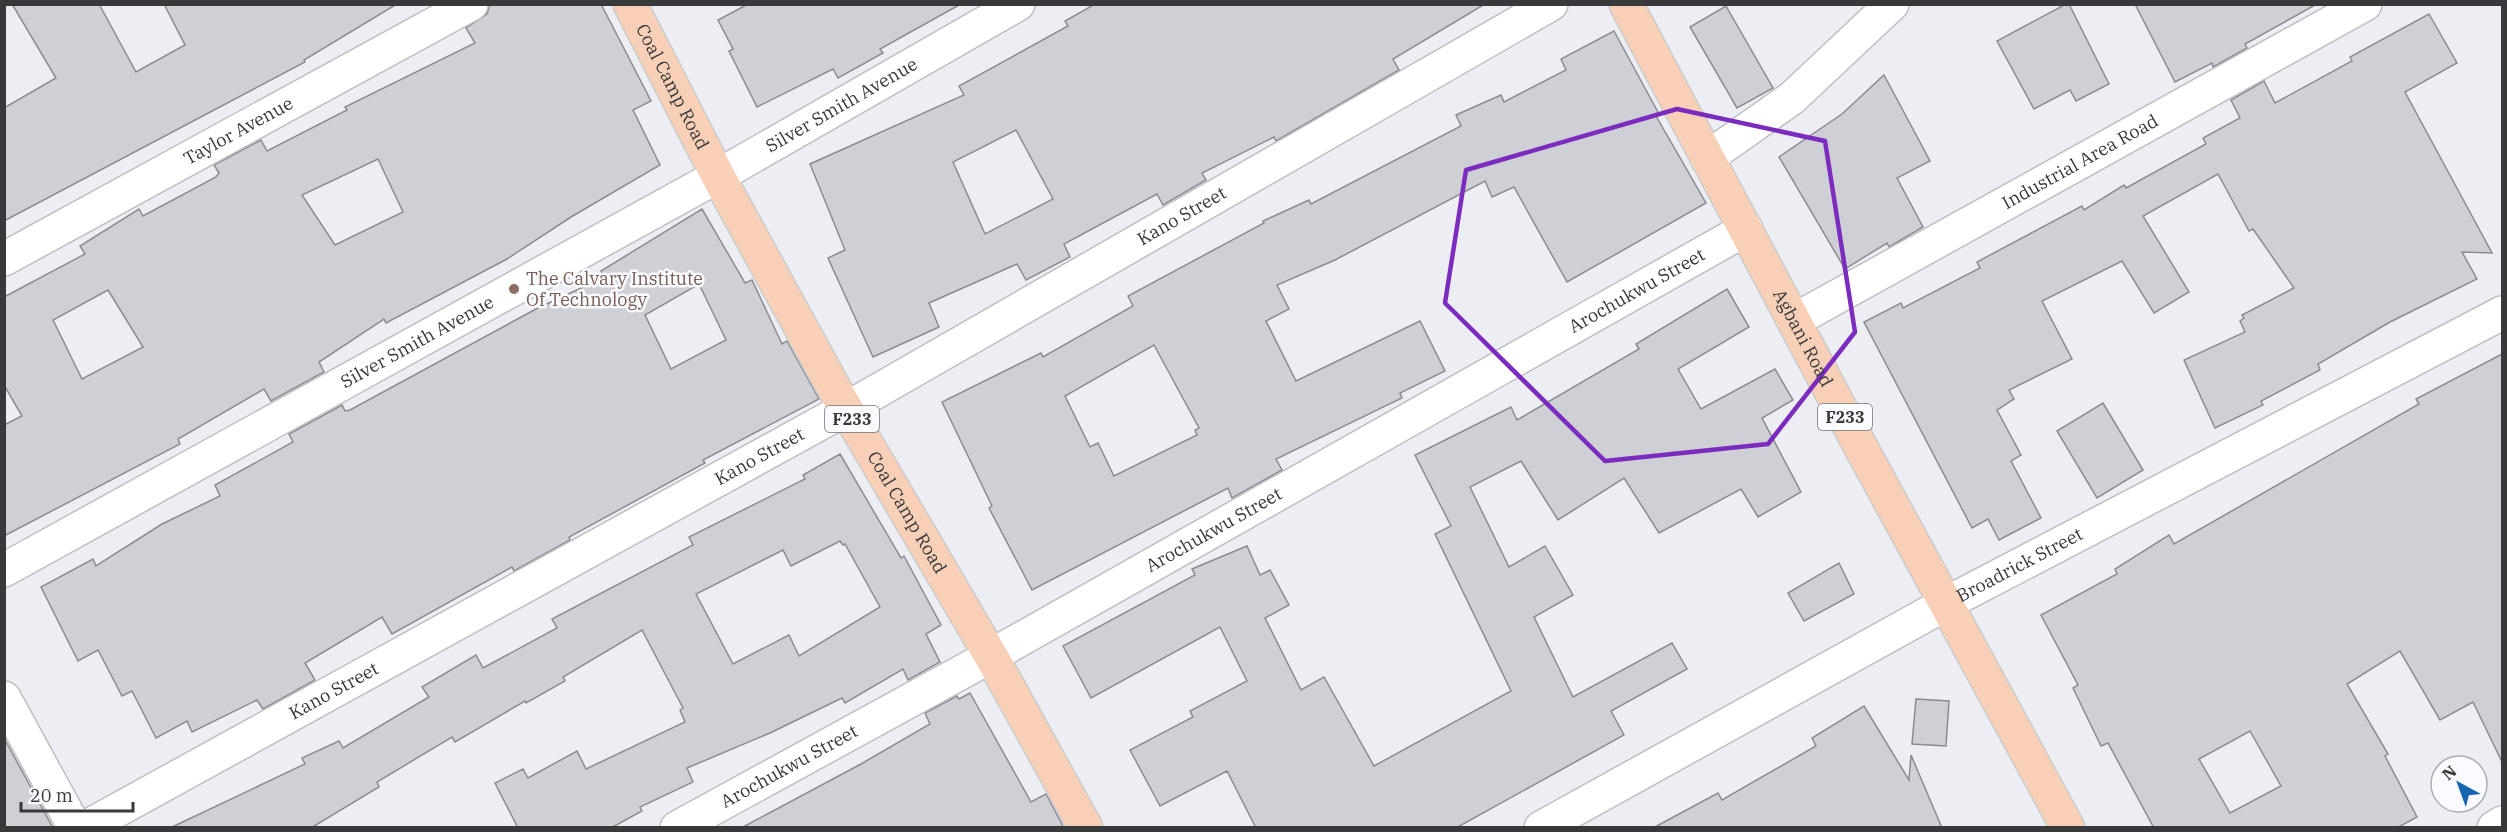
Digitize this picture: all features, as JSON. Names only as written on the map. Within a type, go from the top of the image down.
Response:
[{"type":"main road","name":"Coal Camp Road","points":[[630,4],[718,176],[846,409],[991,656],[1086,828]]},
{"type":"main road","name":"Agbani Road","points":[[1626,4],[2068,828]]},
{"type":"street","name":"Taylor Avenue","points":[[4,259],[471,4]]},
{"type":"street","name":"Silver Smith Avenue","points":[[4,570],[718,176],[1018,4]]},
{"type":"street","name":"Kano Street","points":[[85,828],[846,409],[1551,4]]},
{"type":"street","points":[[1707,158],[1792,98],[1892,4]]},
{"type":"street","name":"Industrial Area Road","points":[[1795,320],[2365,4]]},
{"type":"street","name":"Arochukwu Street","points":[[677,828],[991,656],[1746,229]]},
{"type":"street","name":"Broadrick Street","points":[[1541,828],[1947,603],[2502,313]]},
{"type":"street","points":[[4,698],[75,828]]},
{"type":"street","points":[[2494,828],[2502,823]]},
{"type":"highlighted area","points":[[1677,109],[1825,141],[1855,332],[1768,444],[1605,461],[1445,303],[1466,170]]},
{"type":"building","points":[[12,4],[99,4],[136,72],[185,45],[164,4],[397,4],[304,60],[305,62],[4,221],[4,108],[56,78]]},
{"type":"building","points":[[490,4],[601,4],[651,101],[633,110],[660,165],[571,217],[507,259],[386,323],[384,319],[319,362],[324,372],[271,401],[264,389],[178,439],[180,444],[4,536],[4,425],[22,416],[4,385],[4,297],[85,254],[80,246],[139,209],[143,216],[216,177],[219,173],[214,165],[261,140],[267,151],[347,110],[345,107],[475,43],[466,28],[487,14]],"holes":[[[378,159],[403,212],[335,245],[302,195]],[[108,290],[143,347],[82,379],[53,320]]]},
{"type":"building","points":[[748,4],[961,4],[880,49],[883,53],[838,78],[833,69],[757,107],[729,51],[733,49],[718,20]]},
{"type":"building","points":[[1095,4],[1485,4],[1393,59],[1399,70],[1276,141],[1274,137],[1202,173],[1206,180],[1163,205],[1157,194],[1064,244],[1070,257],[1026,280],[1017,264],[929,303],[939,327],[873,357],[828,258],[845,250],[810,164],[964,95],[959,86],[1068,26],[1065,21]],"holes":[[[1016,130],[1053,199],[985,234],[953,162]]]},
{"type":"building","points":[[2069,4],[2109,84],[2076,101],[2070,90],[2034,109],[1997,41]]},
{"type":"building","points":[[2135,4],[2317,4],[2245,44],[2247,48],[2213,67],[2212,63],[2175,82]]},
{"type":"building","points":[[1726,6],[1773,88],[1737,108],[1690,27]]},
{"type":"building","points":[[2429,14],[2457,63],[2405,92],[2492,253],[2462,252],[2477,279],[2390,322],[2318,364],[2320,370],[2261,401],[2263,405],[2215,428],[2184,360],[2245,332],[2240,321],[2244,318],[2242,315],[2294,288],[2253,229],[2249,231],[2218,174],[2143,216],[2189,292],[2154,313],[2122,261],[2042,301],[2072,359],[2009,390],[2014,399],[1997,410],[2021,455],[2011,461],[2041,518],[1999,540],[1988,519],[1972,528],[1864,322],[1901,303],[1903,308],[1980,268],[1977,262],[2082,206],[2084,210],[2124,185],[2126,188],[2206,144],[2203,138],[2240,118],[2231,100],[2264,81],[2275,103],[2352,61],[2350,57]]},
{"type":"building","points":[[1614,31],[1659,114],[1656,116],[1706,203],[1567,282],[1514,187],[1492,197],[1485,181],[1335,260],[1277,285],[1289,309],[1266,321],[1296,381],[1420,321],[1445,371],[1400,393],[1402,398],[1276,459],[1282,470],[1232,498],[1228,488],[1032,590],[989,508],[992,506],[942,402],[1041,353],[1043,357],[1133,306],[1128,296],[1264,223],[1263,221],[1309,200],[1311,204],[1461,126],[1456,115],[1501,95],[1504,102],[1566,70],[1561,59]],"holes":[[[1154,345],[1199,428],[1195,430],[1197,435],[1114,476],[1098,443],[1090,447],[1065,396]]]},
{"type":"building","points":[[1884,75],[1930,161],[1897,178],[1923,227],[1889,247],[1887,243],[1845,269],[1779,157],[1842,114]]},
{"type":"building","points":[[702,209],[745,283],[752,280],[782,344],[787,341],[819,399],[703,460],[705,463],[569,537],[570,540],[514,571],[512,567],[392,634],[382,617],[305,663],[315,680],[263,709],[257,700],[192,732],[187,721],[156,738],[132,691],[122,696],[98,650],[78,661],[41,587],[93,559],[96,566],[162,524],[220,496],[215,485],[293,442],[289,434],[342,405],[345,411],[350,410],[536,309],[605,277],[601,271]],"holes":[[[699,284],[726,340],[671,369],[645,315]]]},
{"type":"building","points":[[1727,289],[1749,327],[1678,369],[1701,409],[1775,369],[1793,400],[1762,418],[1801,492],[1758,517],[1741,489],[1659,533],[1624,478],[1558,520],[1521,461],[1470,487],[1509,567],[1545,546],[1573,595],[1534,617],[1573,697],[1672,643],[1687,669],[1611,711],[1624,735],[1456,828],[1256,828],[1227,771],[1160,806],[1130,750],[1193,717],[1190,711],[1247,681],[1220,627],[1091,698],[1063,646],[1195,575],[1192,569],[1247,546],[1260,575],[1270,570],[1289,605],[1265,618],[1301,690],[1324,677],[1374,766],[1511,691],[1435,534],[1451,526],[1415,455],[1511,407],[1517,420],[1639,349],[1636,344]]},
{"type":"building","points":[[2502,354],[2502,762],[2473,702],[2440,720],[2400,651],[2347,684],[2388,754],[2385,756],[2417,817],[2397,828],[2154,828],[2108,743],[2101,746],[2073,688],[2078,685],[2041,615],[2117,574],[2115,569],[2169,535],[2174,544],[2419,404],[2416,399]],"holes":[[[2250,731],[2281,786],[2230,813],[2199,759]]]},
{"type":"building","points":[[2103,403],[2143,470],[2097,498],[2057,431]]},
{"type":"building","points":[[840,454],[901,558],[904,556],[941,625],[926,634],[940,662],[908,680],[903,669],[845,703],[842,698],[770,733],[687,768],[693,782],[640,807],[642,811],[611,828],[518,828],[495,783],[523,769],[528,778],[577,751],[586,769],[685,722],[680,710],[683,708],[642,630],[563,677],[565,681],[526,703],[525,701],[455,742],[452,737],[377,782],[379,787],[311,828],[170,828],[305,764],[302,758],[339,741],[343,748],[429,697],[422,687],[476,655],[483,668],[557,628],[552,619],[693,545],[689,537],[805,479],[803,475]],"holes":[[[840,541],[843,545],[845,544],[880,607],[799,656],[789,635],[733,664],[696,594],[783,550],[791,566]]]},
{"type":"building","points":[[1839,563],[1854,594],[1804,621],[1788,593]]},
{"type":"building","points":[[970,693],[1031,802],[1046,794],[1064,828],[741,828],[930,724],[925,713],[957,696],[959,699]]},
{"type":"building","points":[[1916,699],[1949,701],[1946,746],[1912,744]]},
{"type":"building","points":[[1864,706],[1909,780],[1911,755],[1942,828],[1653,828],[1718,793],[1722,800],[1816,746],[1812,738]]},
{"type":"building","points":[[4,738],[53,828],[4,828]]},
{"type":"place","name":"The Calvary Institute Of Technology","points":[[514,289]]}]
